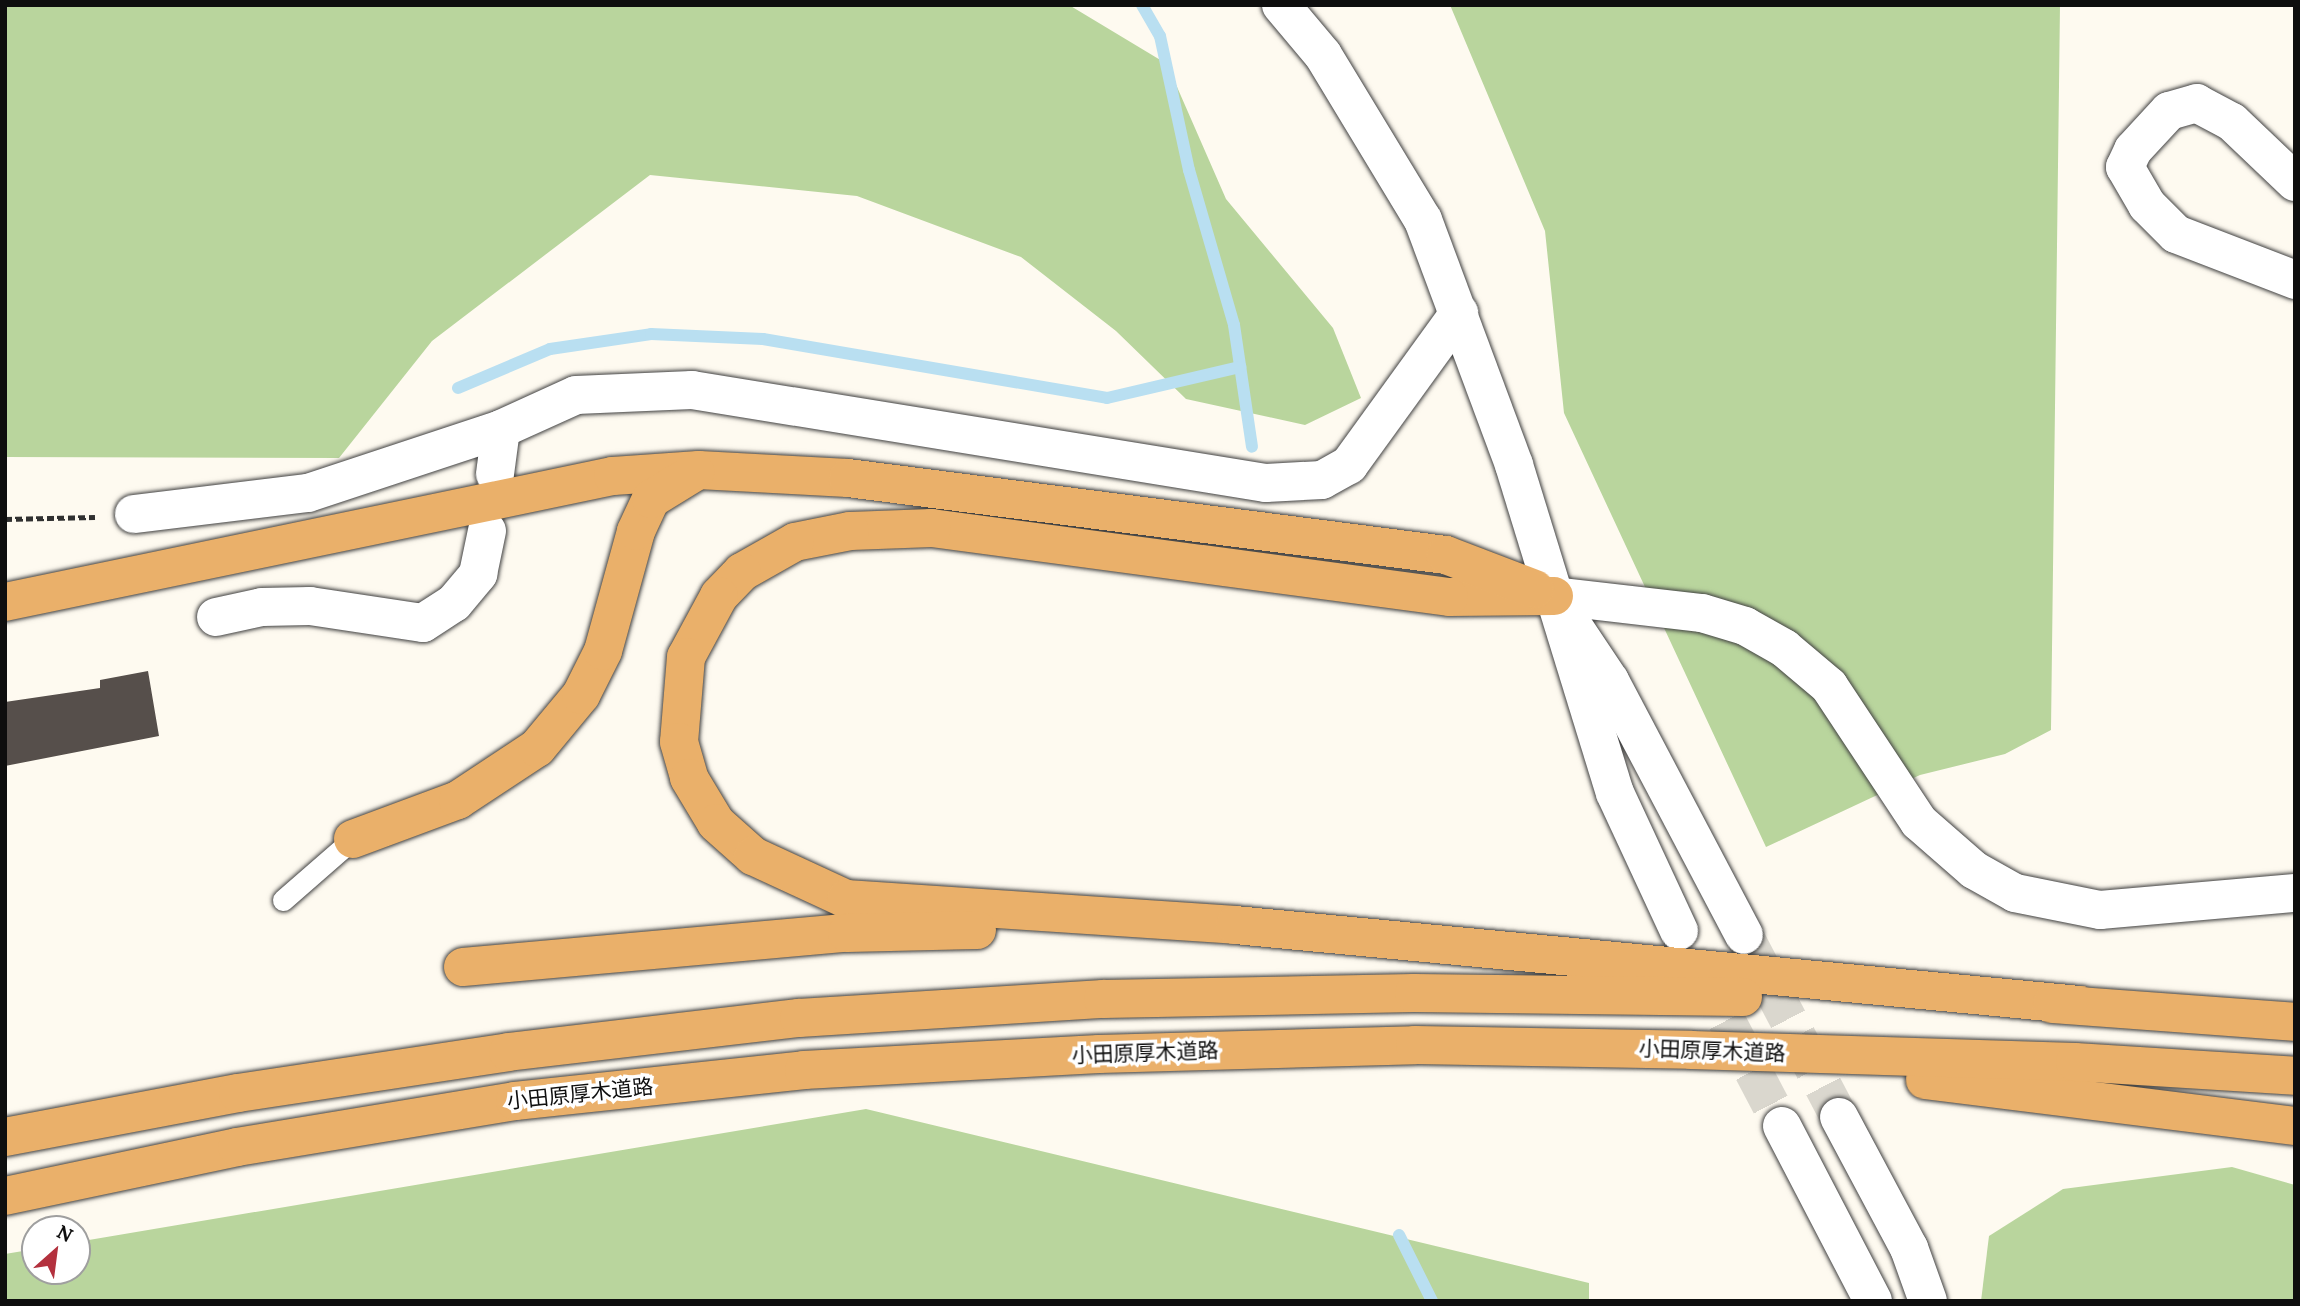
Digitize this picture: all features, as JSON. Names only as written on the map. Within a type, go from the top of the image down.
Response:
[{"type":"highway","points":[[353,839],[458,800],[537,748],[581,695],[603,651],[636,531],[652,499],[699,470]]},
{"type":"highway","points":[[5,602],[613,476],[699,470],[848,478],[1446,555],[1554,596]]},
{"type":"highway","points":[[1554,596],[1449,597],[932,528],[850,531],[795,542],[742,572],[702,620],[686,657],[679,742],[689,778],[716,823],[753,856],[846,899],[1235,925],[2079,1005],[2295,1022]]},
{"type":"highway","points":[[463,967],[847,933],[1235,925]]},
{"type":"highway","points":[[5,1137],[238,1093],[508,1052],[813,1017],[1103,999],[1414,993],[2079,1005]]},
{"type":"highway","name":"小田原厚木道路","points":[[5,1196],[237,1147],[502,1103],[804,1070],[1415,1045],[1691,1050],[2075,1062],[2295,1076]]},
{"type":"highway","points":[[1691,1050],[2295,1126]]},
{"type":"street","points":[[1281,5],[1323,55],[1402,180],[1459,313],[1554,596],[1615,793],[1679,931]]},
{"type":"street","points":[[2295,182],[2232,122],[2197,103],[2169,111],[2133,150],[2125,167],[2147,205],[2176,234],[2295,280]]},
{"type":"street","points":[[134,514],[308,493],[501,429],[576,395],[692,390],[1266,483],[1322,480],[1349,465],[1459,313]]},
{"type":"street","points":[[495,474],[501,429]]},
{"type":"street","points":[[216,617],[262,607],[310,606],[423,623],[454,603],[478,574],[487,531]]},
{"type":"street","points":[[1554,596],[1702,613],[1745,626],[1784,648],[1829,686],[1919,822],[1974,870],[2015,893],[2050,905],[2100,910],[2295,893]]},
{"type":"street","points":[[1554,596],[1610,681],[1744,935]]},
{"type":"street","points":[[1839,1117],[1909,1248],[1928,1301]]},
{"type":"street","points":[[1782,1126],[1873,1301]]},
{"type":"lane","points":[[283,900],[353,839]]},
{"type":"path","points":[[5,519],[134,514]]},
{"type":"green space","points":[[5,5],[1069,5],[1167,64],[1226,199],[1333,328],[1361,398],[1305,425],[1186,399],[1116,331],[1021,257],[857,196],[650,175],[432,341],[339,458],[5,457]]},
{"type":"green space","points":[[1450,5],[2060,5],[2051,730],[2005,754],[1920,775],[1766,847],[1564,413],[1545,231]]},
{"type":"green space","points":[[866,1109],[1589,1283],[1589,1301],[5,1301],[5,1254],[21,1251],[21,1285],[91,1285],[91,1240]]},
{"type":"green space","points":[[2232,1167],[2295,1185],[2295,1301],[1981,1301],[1989,1236],[2063,1189]]},
{"type":"building","points":[[148,671],[159,736],[5,766],[5,702],[100,688],[100,680]]},
{"type":"waterway","points":[[1142,5],[1160,36],[1189,170],[1234,325],[1252,447]]},
{"type":"waterway","points":[[458,388],[550,349],[651,334],[763,339],[1107,398],[1240,367]]},
{"type":"waterway","points":[[1399,1235],[1432,1301]]},
{"type":"tunnel","points":[[1744,935],[1839,1117]]},
{"type":"tunnel","points":[[1700,970],[1782,1126]]}]
